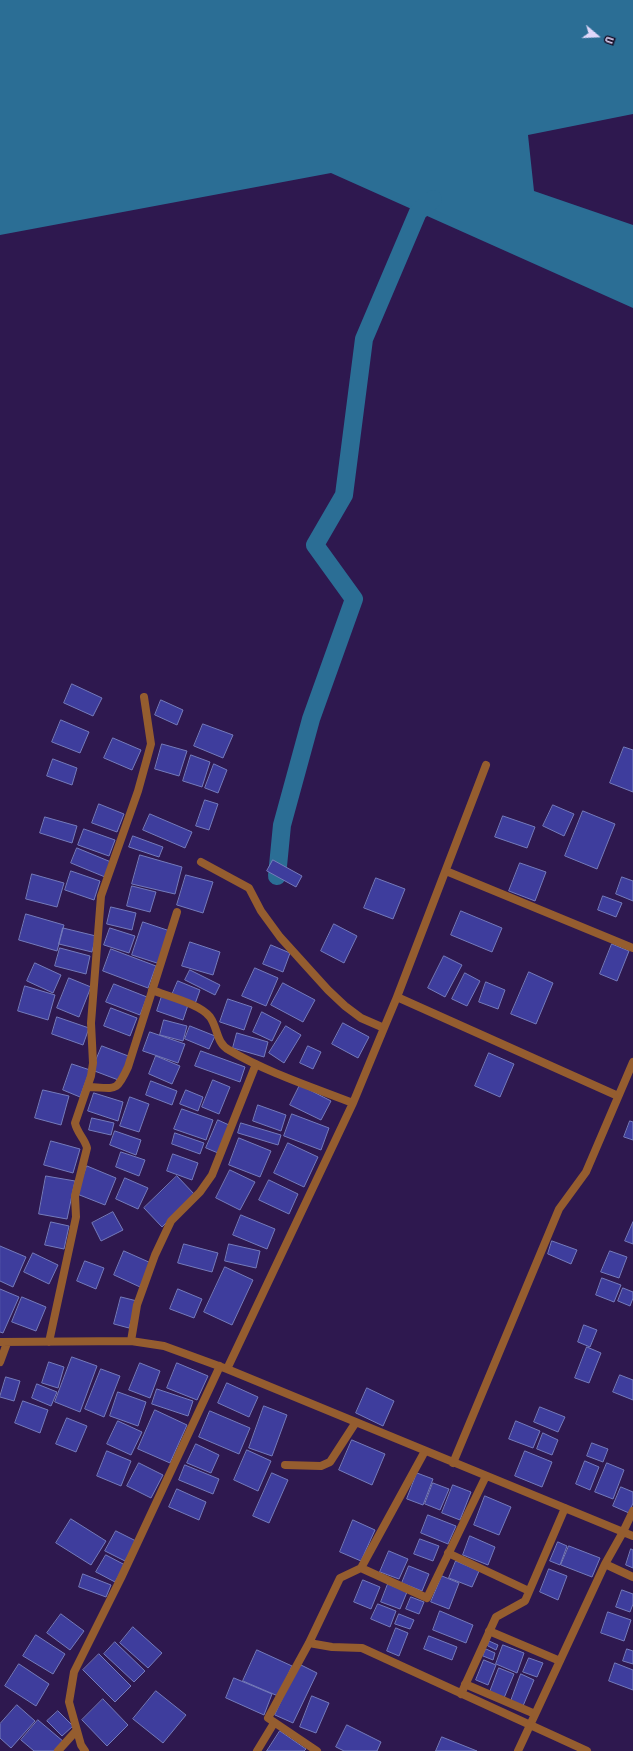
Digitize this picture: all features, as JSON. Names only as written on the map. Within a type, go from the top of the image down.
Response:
[{"type":"street","points":[[49,1342],[76,1217],[76,1192],[87,1148],[86,1142],[77,1131],[75,1123],[89,1087],[93,1063],[91,1023],[101,896],[138,791],[151,744],[144,696]]},
{"type":"street","points":[[85,1751],[76,1731],[69,1702],[74,1672],[352,1103],[397,997],[486,765]]},
{"type":"street","points":[[201,862],[249,888],[261,910],[280,937],[328,990],[345,1006],[361,1018],[384,1028]]},
{"type":"street","points":[[446,871],[633,948]]},
{"type":"street","points":[[89,1087],[114,1088],[120,1084],[128,1067],[177,912]]},
{"type":"street","points":[[152,990],[202,1009],[209,1016],[222,1046],[256,1064],[352,1103]]},
{"type":"street","points":[[397,997],[618,1096]]},
{"type":"street","points":[[453,1463],[559,1209],[586,1172],[633,1062]]},
{"type":"street","points":[[131,1341],[137,1305],[154,1255],[171,1221],[200,1192],[212,1174],[256,1064]]},
{"type":"street","points":[[0,1362],[4,1343],[131,1341],[164,1346],[224,1367],[453,1463],[633,1536]]},
{"type":"street","points":[[285,1465],[321,1466],[330,1462],[356,1422]]},
{"type":"street","points":[[317,1751],[268,1718],[309,1643],[340,1578],[361,1568],[425,1451]]},
{"type":"street","points":[[361,1568],[427,1598],[486,1476]]},
{"type":"street","points":[[461,1694],[496,1617],[525,1601],[565,1508]]},
{"type":"street","points":[[518,1751],[605,1564],[633,1511]]},
{"type":"street","points":[[448,1553],[529,1591]]},
{"type":"street","points":[[605,1564],[633,1577]]},
{"type":"street","points":[[489,1632],[560,1661]]},
{"type":"street","points":[[309,1643],[332,1647],[362,1648],[529,1726],[587,1751]]},
{"type":"street","points":[[465,1684],[535,1714]]},
{"type":"street","points":[[258,1751],[274,1723]]},
{"type":"street","points":[[58,1751],[76,1731]]},
{"type":"water","points":[[0,0],[633,0],[633,114],[528,135],[534,191],[633,225],[633,308],[331,173],[0,235]]},
{"type":"building","points":[[72,684],[102,698],[93,716],[64,703]]},
{"type":"building","points":[[161,700],[183,710],[177,725],[155,715]]},
{"type":"building","points":[[61,720],[89,732],[80,753],[52,742]]},
{"type":"building","points":[[203,724],[233,735],[223,758],[194,746]]},
{"type":"building","points":[[113,738],[141,750],[132,770],[104,758]]},
{"type":"building","points":[[162,744],[187,751],[179,776],[155,769]]},
{"type":"building","points":[[624,747],[633,750],[633,792],[610,783]]},
{"type":"building","points":[[191,755],[210,762],[202,787],[183,781]]},
{"type":"building","points":[[53,759],[77,768],[72,785],[47,776]]},
{"type":"building","points":[[214,764],[227,770],[218,793],[205,788]]},
{"type":"building","points":[[205,800],[218,804],[209,830],[196,826]]},
{"type":"building","points":[[99,804],[124,814],[117,832],[92,823]]},
{"type":"building","points":[[553,805],[574,814],[564,836],[543,826]]},
{"type":"building","points":[[583,811],[615,824],[597,869],[565,856]]},
{"type":"building","points":[[150,814],[192,832],[185,848],[143,830]]},
{"type":"building","points":[[503,816],[535,827],[527,848],[495,837]]},
{"type":"building","points":[[45,817],[77,826],[72,843],[40,833]]},
{"type":"building","points":[[84,829],[115,840],[109,856],[78,845]]},
{"type":"building","points":[[133,836],[163,847],[159,857],[129,847]]},
{"type":"building","points":[[77,848],[111,862],[105,877],[71,863]]},
{"type":"building","points":[[140,855],[182,867],[175,894],[132,884]]},
{"type":"building","points":[[273,860],[302,876],[296,887],[267,871]]},
{"type":"building","points":[[520,863],[546,872],[535,901],[509,891]]},
{"type":"building","points":[[71,871],[100,881],[94,900],[65,890]]},
{"type":"building","points":[[32,874],[64,883],[57,907],[26,899]]},
{"type":"building","points":[[186,875],[213,882],[203,913],[177,905]]},
{"type":"building","points":[[622,877],[633,881],[633,901],[616,894]]},
{"type":"building","points":[[376,878],[405,889],[393,919],[364,908]]},
{"type":"building","points":[[132,886],[156,892],[150,912],[127,906]]},
{"type":"building","points":[[603,896],[622,903],[616,917],[598,910]]},
{"type":"building","points":[[111,907],[136,913],[132,930],[107,924]]},
{"type":"building","points":[[461,911],[502,928],[492,952],[451,935]]},
{"type":"building","points":[[26,914],[64,925],[57,951],[19,940]]},
{"type":"building","points":[[143,922],[170,931],[160,964],[132,955]]},
{"type":"building","points":[[334,924],[357,936],[344,963],[321,951]]},
{"type":"building","points":[[63,928],[96,936],[92,952],[59,944]]},
{"type":"building","points":[[110,928],[135,936],[129,953],[104,945]]},
{"type":"building","points":[[190,942],[220,952],[213,975],[182,966]]},
{"type":"building","points":[[612,944],[629,951],[617,981],[600,974]]},
{"type":"building","points":[[271,945],[290,953],[283,972],[263,964]]},
{"type":"building","points":[[60,948],[90,956],[86,974],[55,966]]},
{"type":"building","points":[[111,949],[156,966],[148,988],[103,971]]},
{"type":"building","points":[[444,956],[462,965],[445,997],[428,988]]},
{"type":"building","points":[[35,963],[61,975],[53,993],[27,981]]},
{"type":"building","points":[[255,968],[278,978],[266,1006],[242,996]]},
{"type":"building","points":[[190,970],[220,985],[215,995],[185,980]]},
{"type":"building","points":[[529,972],[553,983],[536,1024],[511,1014]]},
{"type":"building","points":[[465,973],[480,981],[467,1006],[452,999]]},
{"type":"building","points":[[69,978],[91,987],[79,1017],[57,1008]]},
{"type":"building","points":[[178,981],[200,990],[195,1004],[172,995]]},
{"type":"building","points":[[486,982],[505,990],[498,1009],[479,1002]]},
{"type":"building","points":[[283,983],[315,1000],[303,1022],[271,1005]]},
{"type":"building","points":[[114,984],[147,997],[140,1015],[106,1002]]},
{"type":"building","points":[[25,986],[55,995],[48,1020],[18,1011]]},
{"type":"building","points":[[162,996],[188,1005],[183,1020],[157,1011]]},
{"type":"building","points":[[228,999],[252,1007],[244,1030],[220,1022]]},
{"type":"building","points":[[111,1008],[137,1018],[130,1036],[104,1026]]},
{"type":"building","points":[[262,1012],[281,1022],[272,1041],[253,1032]]},
{"type":"building","points":[[57,1017],[89,1028],[83,1045],[52,1034]]},
{"type":"building","points":[[164,1020],[187,1026],[183,1041],[160,1035]]},
{"type":"building","points":[[343,1023],[369,1037],[358,1058],[332,1044]]},
{"type":"building","points":[[190,1026],[215,1036],[209,1049],[185,1039]]},
{"type":"building","points":[[286,1026],[301,1035],[284,1063],[269,1053]]},
{"type":"building","points":[[150,1032],[185,1044],[178,1063],[143,1051]]},
{"type":"building","points":[[237,1033],[268,1042],[264,1057],[233,1048]]},
{"type":"building","points":[[102,1046],[131,1057],[121,1081],[92,1070]]},
{"type":"building","points":[[308,1046],[321,1052],[313,1069],[300,1063]]},
{"type":"building","points":[[201,1051],[245,1067],[240,1082],[195,1066]]},
{"type":"building","points":[[489,1053],[514,1064],[500,1097],[475,1086]]},
{"type":"building","points":[[156,1056],[180,1066],[172,1084],[149,1074]]},
{"type":"building","points":[[72,1064],[90,1070],[80,1097],[63,1090]]},
{"type":"building","points":[[213,1080],[230,1087],[219,1114],[202,1107]]},
{"type":"building","points":[[151,1081],[177,1091],[172,1105],[146,1095]]},
{"type":"building","points":[[300,1085],[331,1101],[321,1120],[290,1105]]},
{"type":"building","points":[[43,1090],[69,1096],[61,1125],[35,1118]]},
{"type":"building","points":[[186,1090],[203,1097],[198,1111],[180,1104]]},
{"type":"building","points":[[94,1093],[123,1102],[118,1121],[88,1111]]},
{"type":"building","points":[[130,1097],[149,1104],[139,1132],[120,1126]]},
{"type":"building","points":[[258,1105],[286,1115],[281,1131],[253,1121]]},
{"type":"building","points":[[182,1109],[213,1120],[206,1140],[174,1129]]},
{"type":"building","points":[[292,1114],[329,1128],[321,1150],[284,1136]]},
{"type":"building","points":[[92,1118],[114,1123],[111,1135],[89,1130]]},
{"type":"building","points":[[218,1120],[229,1125],[218,1153],[206,1148]]},
{"type":"building","points":[[630,1121],[633,1122],[633,1140],[624,1137]]},
{"type":"building","points":[[241,1123],[281,1135],[278,1145],[238,1133]]},
{"type":"building","points":[[115,1131],[141,1140],[136,1155],[110,1145]]},
{"type":"building","points":[[175,1133],[204,1143],[200,1154],[172,1144]]},
{"type":"building","points":[[239,1138],[271,1151],[260,1177],[229,1165]]},
{"type":"building","points":[[51,1141],[80,1149],[73,1173],[44,1165]]},
{"type":"building","points":[[288,1143],[318,1157],[304,1187],[274,1173]]},
{"type":"building","points":[[121,1152],[145,1160],[139,1176],[116,1167]]},
{"type":"building","points":[[173,1154],[198,1163],[192,1180],[167,1171]]},
{"type":"building","points":[[87,1166],[116,1178],[105,1205],[77,1194]]},
{"type":"building","points":[[230,1170],[255,1182],[240,1210],[216,1198]]},
{"type":"building","points":[[46,1176],[75,1181],[67,1219],[39,1214]]},
{"type":"building","points":[[177,1176],[195,1195],[162,1227],[144,1208]]},
{"type":"building","points":[[125,1178],[148,1188],[138,1209],[116,1199]]},
{"type":"building","points":[[269,1180],[298,1194],[289,1214],[259,1200]]},
{"type":"building","points":[[113,1212],[123,1230],[101,1241],[92,1223]]},
{"type":"building","points":[[241,1215],[275,1229],[267,1249],[233,1235]]},
{"type":"building","points":[[51,1222],[69,1226],[64,1249],[45,1245]]},
{"type":"building","points":[[633,1222],[633,1244],[625,1241]]},
{"type":"building","points":[[552,1241],[577,1250],[571,1264],[548,1254]]},
{"type":"building","points":[[184,1244],[218,1253],[212,1272],[178,1263]]},
{"type":"building","points":[[229,1244],[260,1251],[256,1268],[225,1261]]},
{"type":"building","points":[[0,1246],[26,1257],[13,1287],[0,1281]]},
{"type":"building","points":[[124,1251],[151,1263],[140,1287],[114,1275]]},
{"type":"building","points":[[610,1251],[627,1257],[619,1278],[601,1272]]},
{"type":"building","points":[[33,1253],[58,1265],[49,1284],[24,1272]]},
{"type":"building","points":[[85,1261],[104,1268],[96,1289],[77,1281]]},
{"type":"building","points":[[225,1267],[253,1280],[232,1325],[204,1312]]},
{"type":"building","points":[[602,1278],[621,1285],[614,1302],[596,1295]]},
{"type":"building","points":[[623,1288],[633,1292],[633,1298],[630,1306],[618,1301]]},
{"type":"building","points":[[0,1289],[19,1297],[3,1333],[0,1332]]},
{"type":"building","points":[[178,1289],[202,1299],[194,1318],[170,1309]]},
{"type":"building","points":[[22,1297],[46,1307],[36,1331],[12,1322]]},
{"type":"building","points":[[121,1297],[137,1301],[129,1328],[114,1324]]},
{"type":"building","points":[[584,1325],[597,1330],[590,1347],[578,1342]]},
{"type":"building","points":[[587,1347],[601,1353],[589,1383],[575,1378]]},
{"type":"building","points":[[72,1357],[97,1366],[80,1412],[55,1402]]},
{"type":"building","points":[[49,1362],[64,1367],[58,1388],[42,1383]]},
{"type":"building","points":[[140,1363],[160,1371],[150,1398],[129,1390]]},
{"type":"building","points":[[177,1363],[208,1376],[197,1400],[167,1388]]},
{"type":"building","points":[[101,1369],[120,1376],[104,1417],[85,1409]]},
{"type":"building","points":[[620,1375],[633,1380],[633,1400],[613,1392]]},
{"type":"building","points":[[6,1377],[20,1381],[14,1401],[0,1397]]},
{"type":"building","points":[[227,1383],[258,1397],[249,1417],[218,1403]]},
{"type":"building","points":[[37,1384],[57,1392],[51,1406],[32,1398]]},
{"type":"building","points":[[367,1388],[394,1401],[383,1426],[356,1413]]},
{"type":"building","points":[[157,1389],[193,1401],[188,1416],[152,1404]]},
{"type":"building","points":[[118,1392],[146,1402],[138,1426],[110,1416]]},
{"type":"building","points":[[23,1401],[48,1410],[40,1433],[15,1423]]},
{"type":"building","points":[[264,1406],[287,1415],[272,1456],[249,1448]]},
{"type":"building","points":[[540,1407],[565,1417],[558,1432],[534,1422]]},
{"type":"building","points":[[155,1410],[187,1425],[170,1463],[138,1449]]},
{"type":"building","points":[[210,1411],[250,1428],[239,1454],[199,1437]]},
{"type":"building","points":[[67,1418],[87,1426],[76,1452],[56,1444]]},
{"type":"building","points":[[118,1421],[142,1432],[131,1455],[107,1444]]},
{"type":"building","points":[[516,1421],[540,1431],[533,1448],[509,1439]]},
{"type":"building","points":[[543,1433],[558,1440],[552,1455],[537,1449]]},
{"type":"building","points":[[352,1440],[385,1454],[372,1485],[339,1470]]},
{"type":"building","points":[[592,1443],[608,1449],[603,1462],[587,1456]]},
{"type":"building","points":[[196,1444],[219,1455],[211,1473],[187,1463]]},
{"type":"building","points":[[247,1450],[271,1461],[258,1491],[234,1480]]},
{"type":"building","points":[[107,1451],[131,1461],[121,1486],[97,1476]]},
{"type":"building","points":[[525,1451],[552,1462],[542,1487],[515,1476]]},
{"type":"building","points":[[585,1461],[599,1467],[590,1490],[576,1484]]},
{"type":"building","points":[[139,1463],[163,1475],[151,1498],[127,1486]]},
{"type":"building","points":[[607,1463],[624,1470],[613,1499],[595,1492]]},
{"type":"building","points":[[185,1465],[219,1479],[213,1494],[179,1480]]},
{"type":"building","points":[[272,1473],[288,1480],[269,1523],[253,1516]]},
{"type":"building","points":[[417,1473],[433,1479],[423,1505],[407,1499]]},
{"type":"building","points":[[433,1483],[449,1489],[440,1510],[425,1504]]},
{"type":"building","points":[[453,1485],[471,1492],[460,1520],[442,1513]]},
{"type":"building","points":[[621,1487],[633,1492],[633,1503],[629,1513],[613,1506]]},
{"type":"building","points":[[177,1489],[206,1502],[199,1520],[169,1507]]},
{"type":"building","points":[[485,1496],[511,1507],[499,1535],[474,1525]]},
{"type":"building","points":[[428,1515],[456,1526],[448,1544],[421,1533]]},
{"type":"building","points":[[71,1519],[106,1541],[91,1565],[56,1543]]},
{"type":"building","points":[[353,1520],[375,1530],[361,1561],[340,1552]]},
{"type":"building","points":[[116,1531],[136,1541],[125,1561],[105,1551]]},
{"type":"building","points":[[470,1536],[495,1547],[488,1565],[463,1555]]},
{"type":"building","points":[[420,1539],[439,1546],[433,1561],[414,1554]]},
{"type":"building","points":[[558,1542],[567,1546],[560,1565],[550,1561]]},
{"type":"building","points":[[569,1546],[600,1558],[592,1577],[561,1565]]},
{"type":"building","points":[[631,1549],[633,1550],[633,1568],[626,1565]]},
{"type":"building","points":[[389,1551],[408,1559],[399,1579],[380,1572]]},
{"type":"building","points":[[106,1555],[125,1565],[115,1582],[96,1572]]},
{"type":"building","points":[[456,1561],[479,1571],[472,1587],[449,1578]]},
{"type":"building","points":[[409,1566],[429,1574],[422,1591],[402,1583]]},
{"type":"building","points":[[549,1569],[567,1576],[558,1600],[540,1592]]},
{"type":"building","points":[[83,1574],[111,1585],[106,1597],[79,1587]]},
{"type":"building","points":[[442,1576],[459,1583],[449,1609],[431,1602]]},
{"type":"building","points":[[363,1580],[380,1587],[371,1609],[354,1602]]},
{"type":"building","points":[[388,1584],[407,1592],[400,1609],[381,1602]]},
{"type":"building","points":[[622,1590],[633,1594],[633,1604],[630,1612],[616,1607]]},
{"type":"building","points":[[411,1597],[424,1602],[419,1614],[406,1609]]},
{"type":"building","points":[[378,1604],[396,1611],[390,1627],[371,1619]]},
{"type":"building","points":[[440,1611],[473,1625],[466,1643],[433,1630]]},
{"type":"building","points":[[608,1612],[631,1620],[624,1641],[601,1633]]},
{"type":"building","points":[[61,1614],[84,1631],[70,1650],[47,1633]]},
{"type":"building","points":[[399,1614],[414,1620],[410,1629],[395,1624]]},
{"type":"building","points":[[133,1627],[162,1653],[148,1668],[120,1643]]},
{"type":"building","points":[[396,1628],[408,1633],[399,1656],[387,1651]]},
{"type":"building","points":[[36,1635],[65,1654],[53,1674],[23,1656]]},
{"type":"building","points":[[429,1636],[457,1647],[452,1660],[424,1649]]},
{"type":"building","points":[[489,1641],[498,1645],[496,1650],[488,1646]]},
{"type":"building","points":[[115,1642],[145,1671],[134,1682],[104,1654]]},
{"type":"building","points":[[503,1645],[524,1653],[517,1673],[496,1664]]},
{"type":"building","points":[[486,1649],[495,1653],[493,1660],[483,1656]]},
{"type":"building","points":[[627,1649],[633,1651],[633,1664],[623,1661]]},
{"type":"building","points":[[257,1650],[292,1666],[278,1696],[243,1681]]},
{"type":"building","points":[[99,1654],[131,1686],[115,1702],[83,1670]]},
{"type":"building","points":[[529,1658],[543,1663],[537,1677],[523,1672]]},
{"type":"building","points":[[484,1660],[496,1665],[488,1685],[476,1680]]},
{"type":"building","points":[[615,1663],[633,1670],[633,1690],[609,1681]]},
{"type":"building","points":[[19,1664],[49,1684],[36,1706],[5,1686]]},
{"type":"building","points":[[299,1664],[317,1673],[293,1723],[275,1715]]},
{"type":"building","points":[[499,1668],[514,1674],[504,1698],[490,1692]]},
{"type":"building","points":[[521,1674],[534,1680],[523,1706],[511,1701]]},
{"type":"building","points":[[234,1678],[272,1694],[264,1715],[226,1698]]},
{"type":"building","points":[[156,1691],[186,1715],[163,1743],[133,1719]]},
{"type":"building","points":[[312,1696],[329,1703],[316,1733],[300,1727]]},
{"type":"building","points":[[103,1699],[128,1725],[107,1746],[82,1720]]},
{"type":"building","points":[[17,1705],[35,1721],[11,1748],[0,1738],[0,1724]]},
{"type":"building","points":[[58,1711],[73,1726],[62,1736],[47,1721]]},
{"type":"building","points":[[38,1720],[64,1742],[56,1751],[34,1751],[21,1740]]},
{"type":"building","points":[[347,1725],[381,1742],[377,1751],[344,1751],[336,1747]]},
{"type":"building","points":[[280,1731],[306,1749],[304,1751],[267,1751]]},
{"type":"building","points":[[442,1737],[477,1751],[436,1751]]},
{"type":"waterway","points":[[277,876],[282,825],[311,719],[354,599],[315,545],[344,495],[364,339],[418,212],[433,199]]}]
